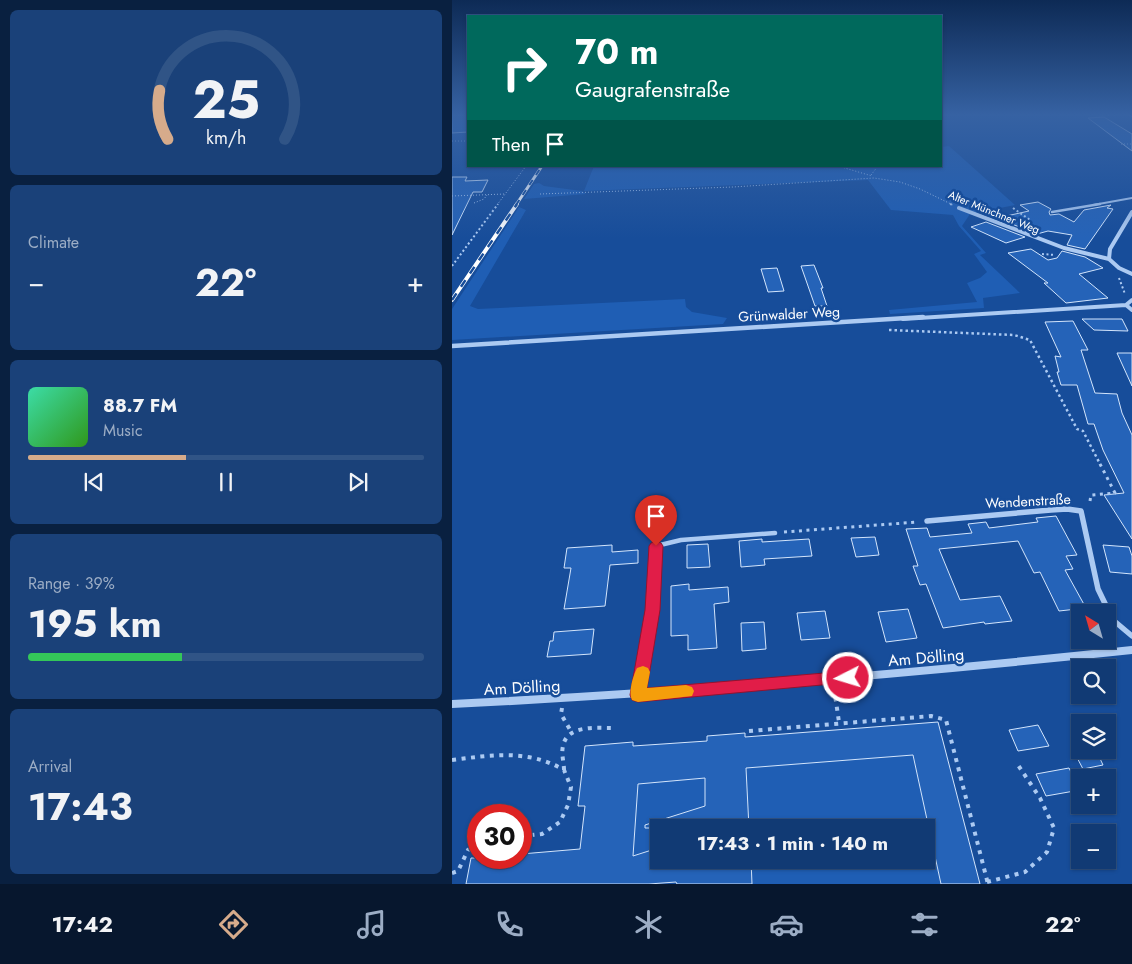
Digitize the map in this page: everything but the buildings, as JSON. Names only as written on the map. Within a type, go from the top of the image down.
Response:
[{"type":"street","name":"Alter Münchner Weg","points":[[959,208],[1064,248],[1109,259]]},
{"type":"street","points":[[1132,212],[1110,249],[1109,259],[1119,268],[1132,274]]},
{"type":"street","points":[[1132,300],[1126,305],[1132,310]]},
{"type":"street","name":"Grünwalder Weg","points":[[452,346],[1126,305]]},
{"type":"street","name":"Wendenstraße","points":[[928,521],[1051,510],[1067,509],[1081,511],[1098,589],[1113,620],[1132,636]]},
{"type":"street","points":[[638,695],[652,610],[656,546]]},
{"type":"street","name":"Am Dölling","points":[[452,704],[638,695],[1028,662],[1132,650]]},
{"type":"lane","points":[[1052,212],[1132,198]]},
{"type":"lane","points":[[656,546],[681,540],[775,532]]},
{"type":"path","points":[[452,266],[525,167]]},
{"type":"path","name":"Alter Münchner Weg","points":[[841,167],[873,177],[900,182],[920,189],[959,208]]},
{"type":"path","points":[[540,194],[733,187],[873,177],[871,174],[877,167]]},
{"type":"path","points":[[452,196],[506,194]]},
{"type":"path","points":[[474,203],[488,195]]},
{"type":"path","points":[[1013,208],[1030,220]]},
{"type":"path","points":[[1119,268],[1116,270],[1126,295]]},
{"type":"path","points":[[871,321],[873,326],[883,329],[937,333],[1003,334],[1030,340],[1077,430],[1083,431],[1115,493],[1092,495],[1090,501]]},
{"type":"path","points":[[775,532],[928,521]]},
{"type":"path","points":[[832,679],[839,722]]},
{"type":"path","points":[[561,714],[572,733]]},
{"type":"path","points":[[750,731],[839,722],[931,716],[946,720],[988,883],[1025,872],[1048,852],[1054,828],[1040,798],[1018,765]]},
{"type":"path","points":[[532,835],[542,834],[560,822],[568,805],[570,787],[564,770],[563,745],[572,733],[584,728],[611,728]]},
{"type":"path","points":[[452,760],[474,757],[531,756],[547,761],[564,770]]},
{"type":"path","points":[[452,873],[458,871],[467,852]]},
{"type":"shaded area","points":[[942,156],[960,156],[1015,205],[970,214],[962,226],[986,253],[980,255],[1020,293],[983,298],[984,308],[890,314],[889,310],[977,302],[967,283],[980,278],[987,272],[974,254],[981,251],[959,226],[953,215],[891,210],[868,180],[584,191],[594,167],[942,167]]},
{"type":"shaded area","points":[[539,183],[544,186],[582,191],[586,194],[524,199],[534,184]]},
{"type":"shaded area","points":[[519,207],[526,210],[470,306],[478,309],[685,299],[686,307],[692,312],[727,318],[723,324],[452,340],[452,309]]},
{"type":"shaded area","points":[[913,755],[927,819],[749,819],[746,768]]},
{"type":"shaded area","points":[[705,778],[705,806],[662,819],[650,819],[650,851],[633,856],[637,796],[630,784]]},
{"type":"shaded area","points":[[935,856],[941,884],[752,884],[751,869],[935,869]]},
{"type":"railway","points":[[516,205],[541,167]]},
{"type":"railway","points":[[452,300],[517,204]]},
{"type":"slow traffic","points":[[643,672],[638,695],[686,691]]},
{"type":"route","points":[[656,546],[648,647],[638,695],[848,678]]}]
